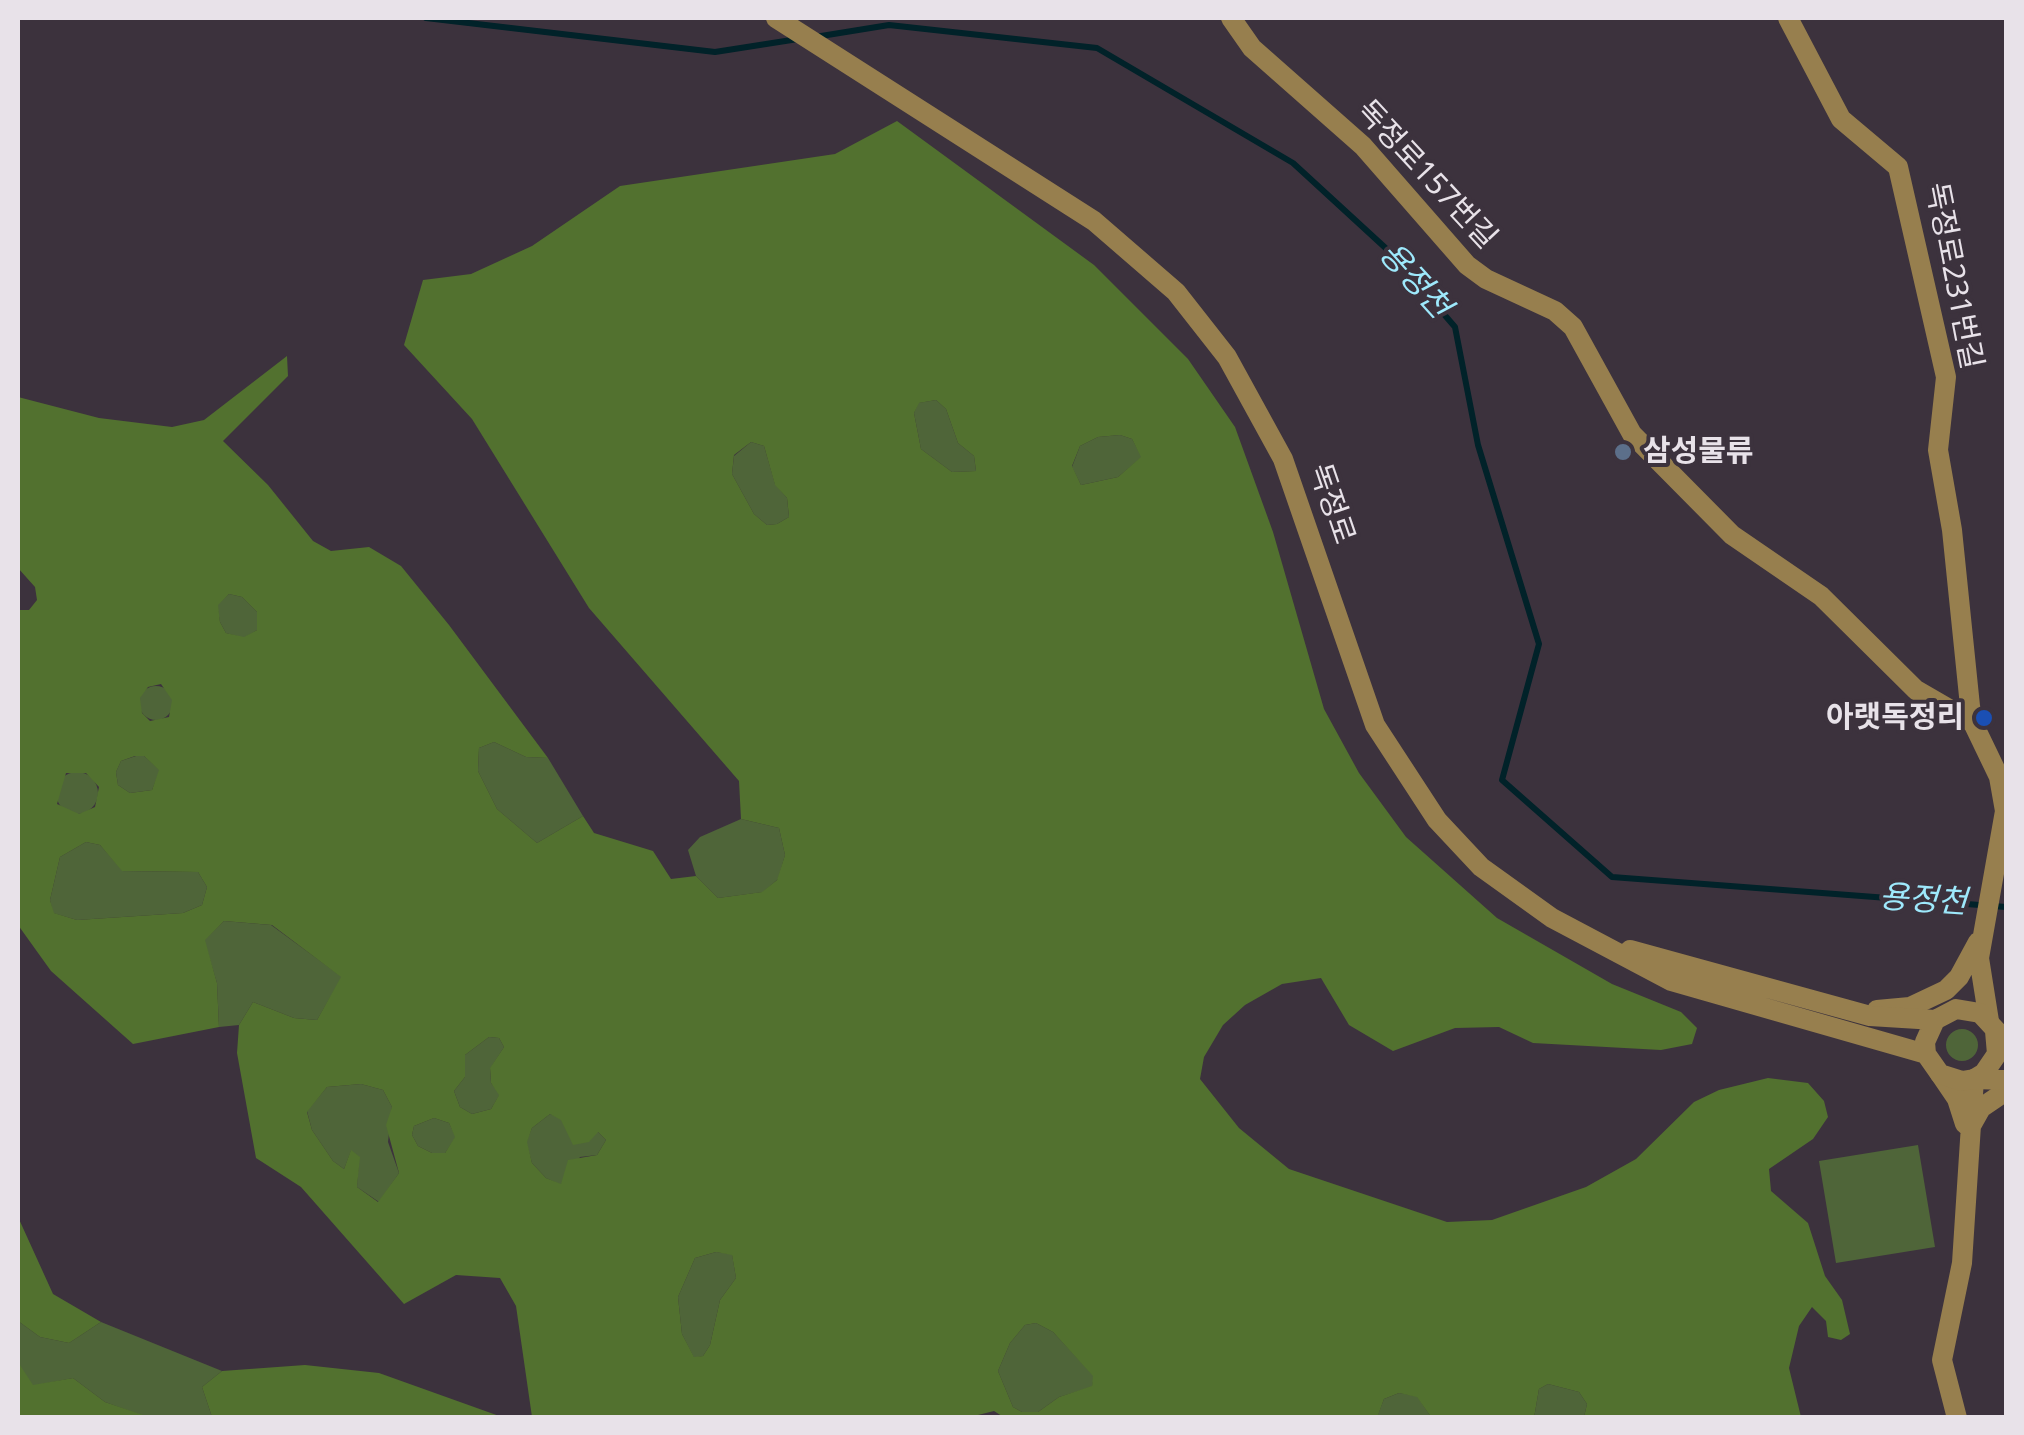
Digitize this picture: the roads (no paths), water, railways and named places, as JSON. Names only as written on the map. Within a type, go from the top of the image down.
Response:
[{"type":"street","name":"독정로","points":[[776,18],[1124,245],[1176,292],[1228,357],[1283,459],[1353,670],[1392,755],[1437,820],[1482,867],[1529,904],[1634,964],[1709,994],[1926,1054]]},
{"type":"street","name":"독정로157번길","points":[[1232,18],[1252,48],[1364,146],[1467,265],[1486,279],[1555,311],[1572,327],[1632,434],[1732,536],[1821,596],[1916,690],[1973,723]]},
{"type":"street","name":"독정로231번길","points":[[1788,18],[1841,119],[1888,154],[1905,183],[1946,377],[1938,450],[1973,723],[2004,795],[2001,859],[1990,883],[1981,936]]},
{"type":"street","name":"독정로","points":[[1585,936],[1838,1008],[1895,1020],[1940,1016]]},
{"type":"street","points":[[1838,1008],[1887,1010],[1929,999],[1960,977],[1981,936]]},
{"type":"street","points":[[1968,1141],[1957,1099],[1926,1054],[1926,1042],[1940,1016],[1968,983],[1981,936]]},
{"type":"street","points":[[1957,1418],[1942,1360],[1962,1263],[1974,1079],[1992,1065],[1998,1042],[1980,977],[1981,936]]},
{"type":"street","points":[[1940,1016],[1968,1009],[1997,1031]]},
{"type":"street","points":[[1940,1074],[1950,1079],[2006,1080]]},
{"type":"street","points":[[1968,1141],[1981,1108],[2006,1091]]},
{"type":"waterway","name":"용정천","points":[[426,18],[715,52],[798,39]]},
{"type":"waterway","name":"용정천","points":[[815,37],[889,25],[1097,48],[1293,163],[1391,253],[1455,327],[1478,445],[1539,644],[1502,780],[1612,877],[2006,907]]},
{"type":"place","name":"삼성물류","points":[[1623,452]]},
{"type":"place","name":"아랫독정리","points":[[1984,718]]}]
